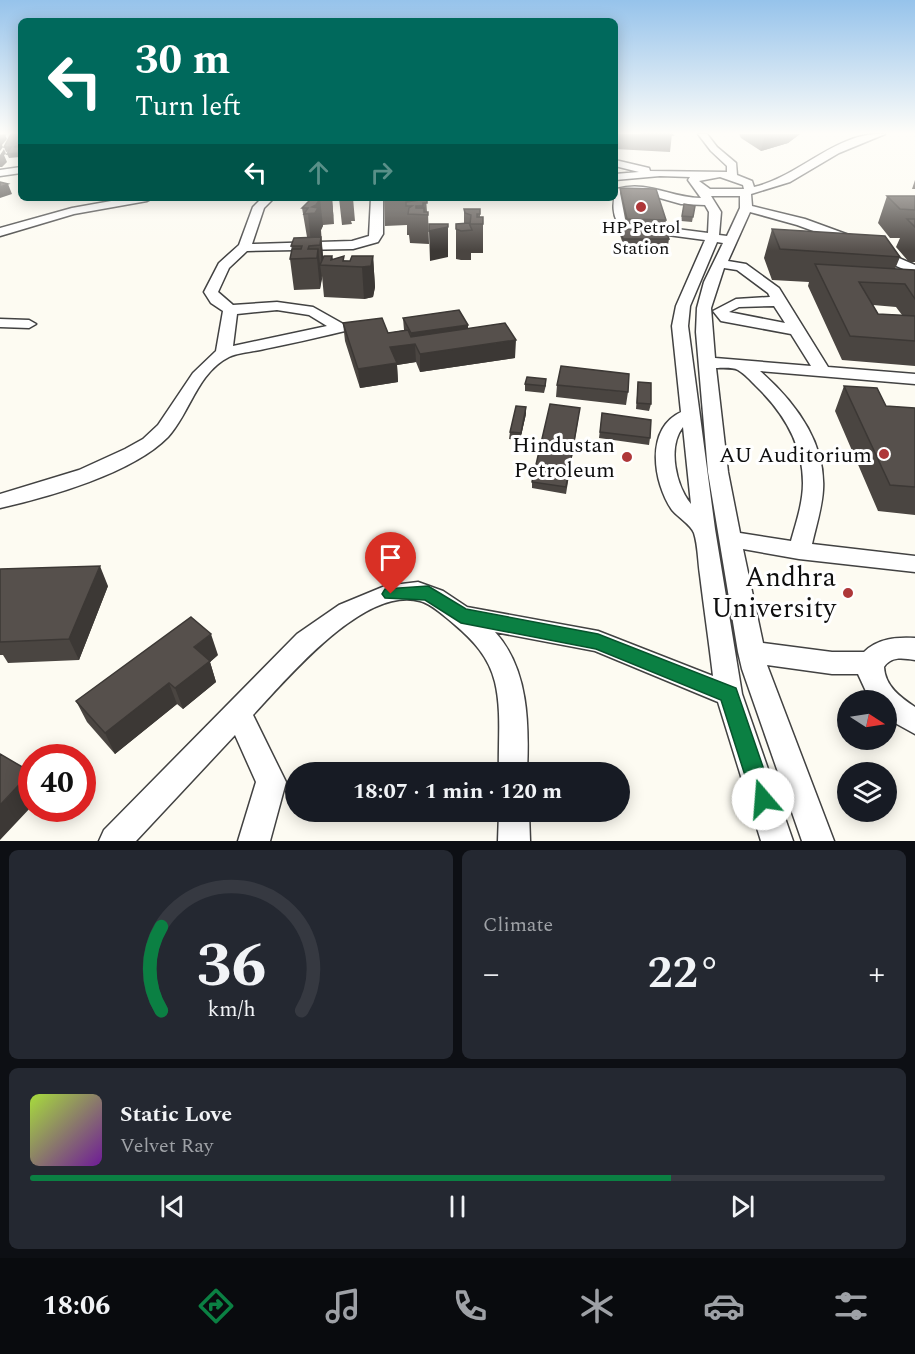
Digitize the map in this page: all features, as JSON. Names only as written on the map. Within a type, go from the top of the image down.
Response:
[{"type":"street","points":[[618,177],[657,173]]},
{"type":"street","points":[[661,173],[702,192],[723,194],[777,183],[795,173]]},
{"type":"street","points":[[666,173],[756,176]]},
{"type":"street","points":[[706,175],[694,179],[716,222],[683,306],[680,326],[704,529],[729,694],[777,841]]},
{"type":"street","points":[[735,177],[748,183],[746,208],[711,282],[704,308],[718,472],[755,669],[818,841]]},
{"type":"street","points":[[702,192],[679,200],[633,188],[621,191],[618,198],[624,224],[731,240]]},
{"type":"street","points":[[1,231],[72,211],[130,201]]},
{"type":"street","points":[[245,246],[259,207],[265,201]]},
{"type":"street","points":[[0,501],[22,497],[128,458],[162,433],[182,399],[209,363],[224,353],[285,338],[340,328],[313,311],[277,306],[230,310],[216,300],[211,292],[222,266],[245,246],[262,250],[353,245],[374,239],[377,234],[377,201]]},
{"type":"street","points":[[746,208],[801,222],[838,235],[915,270]]},
{"type":"street","points":[[720,263],[741,267],[774,291],[823,372]]},
{"type":"street","points":[[704,308],[720,311],[736,303],[779,301]]},
{"type":"street","points":[[224,353],[230,310]]},
{"type":"street","points":[[720,311],[726,318],[797,330]]},
{"type":"street","points":[[0,323],[28,324]]},
{"type":"street","points":[[707,362],[915,379]]},
{"type":"street","points":[[742,365],[765,385],[791,414],[810,454],[813,484],[799,551]]},
{"type":"street","points":[[731,539],[799,551],[915,564]]},
{"type":"street","points":[[115,841],[312,636],[361,605],[391,594],[428,593],[461,616],[494,646],[506,667],[512,693],[513,762]]},
{"type":"street","points":[[461,616],[598,641],[729,694]]},
{"type":"street","points":[[915,649],[899,647],[877,654],[872,663],[871,674],[876,687],[885,699],[898,711],[915,720]]},
{"type":"street","points":[[752,652],[832,663],[872,663]]},
{"type":"street","points":[[238,712],[271,782],[254,841]]},
{"type":"street","points":[[514,822],[514,841]]},
{"type":"building","points":[[620,188],[656,189],[666,220],[627,219]]},
{"type":"building","points":[[887,196],[915,196],[915,210],[900,209]]},
{"type":"building","points":[[309,201],[319,201],[312,207],[318,208],[315,213],[304,214],[308,208],[302,208]]},
{"type":"building","points":[[427,201],[423,203],[423,206],[416,206],[416,208],[424,208],[424,212],[428,212],[428,215],[408,214],[412,206],[406,206],[406,202]]},
{"type":"building","points":[[684,204],[695,206],[693,217],[682,216]]},
{"type":"building","points":[[464,209],[480,209],[477,217],[483,217],[483,224],[470,224],[471,215],[465,213]]},
{"type":"building","points":[[907,219],[915,219],[915,227]]},
{"type":"building","points":[[469,223],[472,230],[456,229],[456,224]]},
{"type":"building","points":[[429,224],[448,224],[448,227],[429,231]]},
{"type":"building","points":[[620,229],[665,230],[669,239],[623,239]]},
{"type":"building","points":[[772,229],[885,236],[900,257],[780,249]]},
{"type":"building","points":[[321,237],[320,245],[309,246],[308,249],[318,249],[317,258],[290,259],[292,249],[301,249],[302,246],[291,246],[294,238]]},
{"type":"building","points":[[324,256],[332,256],[331,260],[344,256],[343,261],[350,261],[352,256],[373,256],[371,266],[362,267],[320,265]]},
{"type":"building","points":[[815,264],[915,270],[915,299],[905,284],[859,282],[878,314],[915,316],[915,341],[850,336]]},
{"type":"building","points":[[459,310],[468,325],[411,333],[403,318]]},
{"type":"building","points":[[382,318],[388,333],[408,330],[411,337],[505,323],[516,340],[420,354],[415,344],[390,347],[397,363],[358,369],[343,323]]},
{"type":"building","points":[[561,366],[629,374],[628,392],[557,385]]},
{"type":"building","points":[[527,377],[546,379],[545,386],[525,384]]},
{"type":"building","points":[[638,382],[651,383],[651,404],[637,403]]},
{"type":"building","points":[[844,386],[877,388],[886,406],[915,408],[915,487],[890,485]]},
{"type":"building","points":[[550,404],[580,408],[566,487],[532,482]]},
{"type":"building","points":[[516,406],[526,407],[521,433],[510,432]]},
{"type":"building","points":[[602,413],[651,420],[650,438],[600,432]]},
{"type":"building","points":[[100,566],[69,639],[0,642],[0,569]]},
{"type":"building","points":[[191,617],[211,634],[194,647],[210,661],[175,688],[169,683],[105,733],[76,701]]},
{"type":"building","points":[[0,754],[18,764],[18,786],[0,805]]},
{"type":"place","name":"HP Petrol Station","points":[[641,207]]},
{"type":"place","name":"AU Auditorium","points":[[884,454]]},
{"type":"place","name":"Hindustan Petroleum","points":[[627,457]]},
{"type":"place","name":"Andhra University","points":[[848,593]]},
{"type":"route","points":[[391,594],[411,591],[428,593],[461,616],[598,641],[729,694],[763,799]]}]
